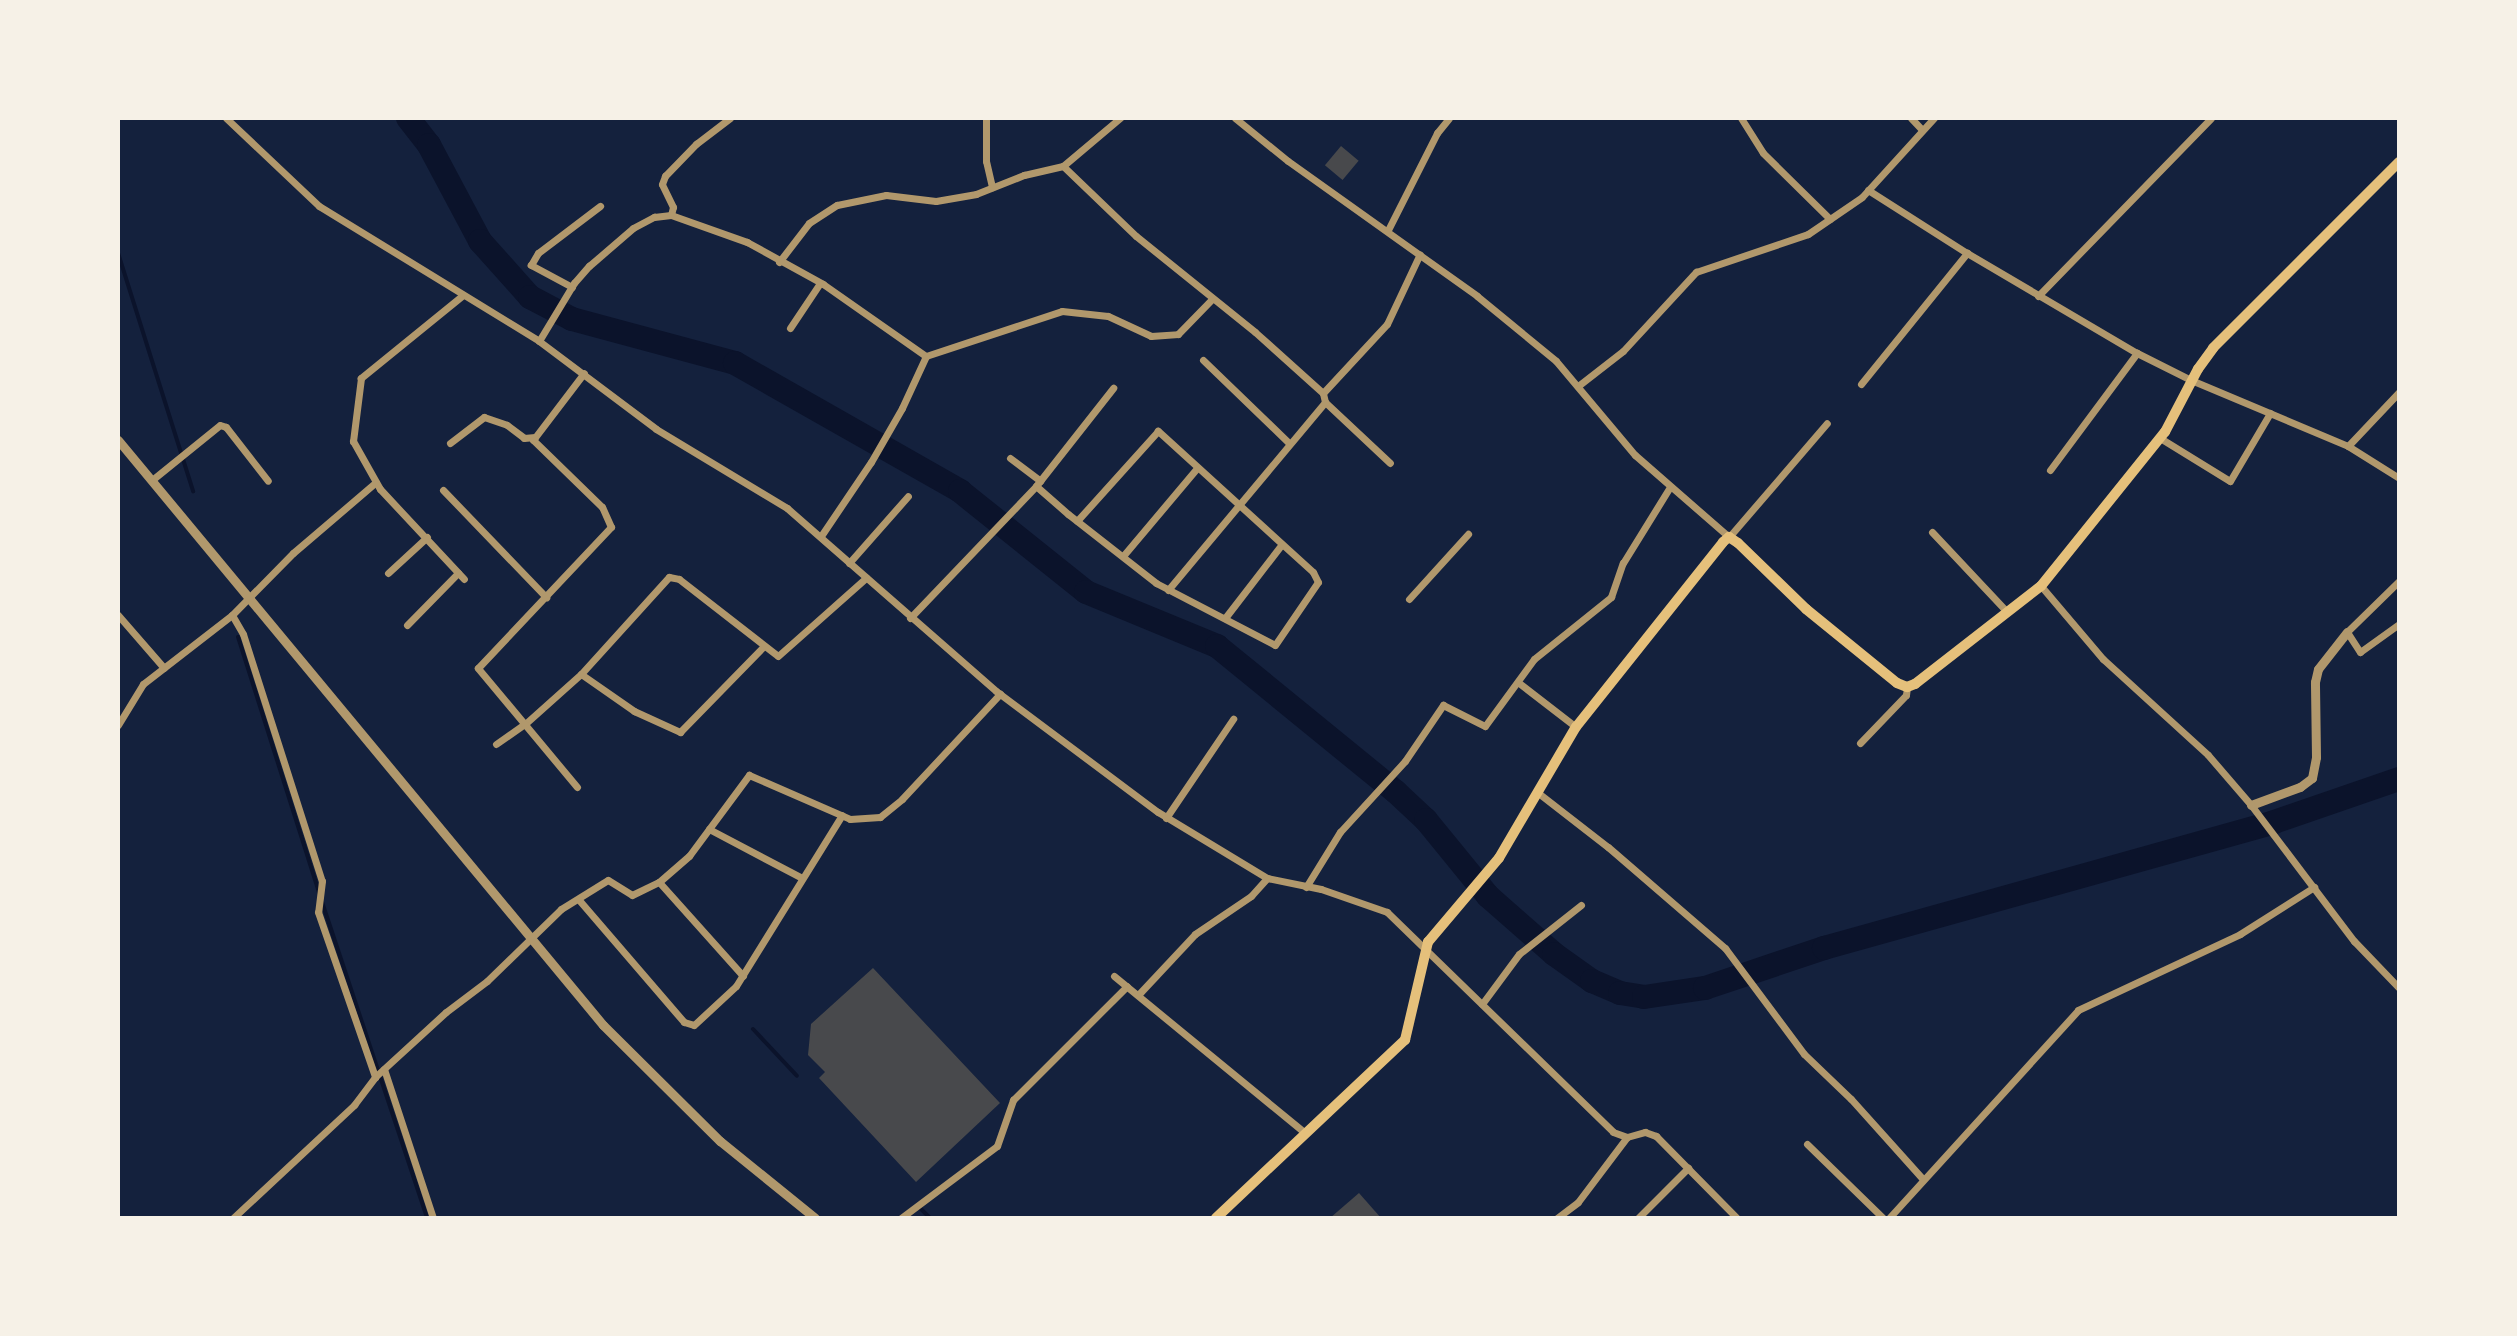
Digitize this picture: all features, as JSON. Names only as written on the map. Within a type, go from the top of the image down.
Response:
[{"type":"main road","points":[[1216,1218],[1405,1040],[1424,948],[1490,870],[1576,727],[1729,537],[1806,609],[1897,683],[1907,687],[2041,586],[2160,438],[2208,354],[2399,162]]},
{"type":"street","points":[[226,118],[319,206],[539,341],[656,429],[787,508],[1000,694],[1166,818],[1267,878],[1381,909],[1613,1132],[1627,1137],[1649,1133],[1737,1218]]},
{"type":"street","points":[[671,215],[673,207],[662,184],[665,176],[696,144],[730,118]]},
{"type":"street","points":[[986,118],[986,161],[992,187]]},
{"type":"street","points":[[779,262],[809,223],[837,205],[886,195],[945,201],[1024,175],[1063,166],[1120,118]]},
{"type":"street","points":[[1235,118],[1299,169],[1420,254],[1556,361],[1620,440],[1729,537],[1827,423]]},
{"type":"street","points":[[1388,230],[1437,133],[1449,118]]},
{"type":"street","points":[[1741,118],[1763,153],[1830,219]]},
{"type":"street","points":[[1911,118],[1922,130]]},
{"type":"street","points":[[1578,386],[1623,351],[1699,269],[1803,236],[1830,219],[1868,190],[1934,118]]},
{"type":"street","points":[[2038,296],[2211,118]]},
{"type":"street","points":[[1063,166],[1136,236],[1324,398],[1390,463]]},
{"type":"street","points":[[1868,190],[1967,253],[2137,353],[2191,380],[2348,446],[2399,478]]},
{"type":"street","points":[[570,289],[531,265],[538,253],[600,206]]},
{"type":"street","points":[[539,341],[570,289],[589,266],[628,232],[654,217],[671,215],[747,242],[820,283],[926,356]]},
{"type":"street","points":[[1861,384],[1967,253]]},
{"type":"street","points":[[1168,590],[1387,324],[1420,254]]},
{"type":"street","points":[[790,328],[820,283]]},
{"type":"street","points":[[407,625],[461,576],[376,482],[353,441],[360,410],[360,381],[463,295]]},
{"type":"street","points":[[821,536],[871,462],[926,356],[1062,311],[1108,316],[1151,336],[1178,334],[1212,299]]},
{"type":"street","points":[[2050,470],[2137,353]]},
{"type":"street","points":[[1203,360],[1288,442]]},
{"type":"street","points":[[450,443],[484,417],[507,425],[524,438],[535,437],[584,373]]},
{"type":"street","points":[[910,618],[1038,484],[1113,388]]},
{"type":"street","points":[[2348,446],[2399,392]]},
{"type":"street","points":[[2160,438],[2230,481],[2270,413]]},
{"type":"street","points":[[152,480],[220,425],[226,427],[268,481]]},
{"type":"street","points":[[1010,458],[1077,521],[1168,590],[1275,645],[1318,582],[1313,572],[1158,431],[1077,521]]},
{"type":"street","points":[[535,437],[537,446],[581,483],[612,523],[546,597],[479,665],[577,787]]},
{"type":"street","points":[[118,440],[603,1025],[720,1141],[815,1218]]},
{"type":"street","points":[[118,458],[127,450]]},
{"type":"street","points":[[1123,556],[1197,468]]},
{"type":"street","points":[[118,725],[139,688],[232,615],[293,553],[376,482]]},
{"type":"street","points":[[1306,887],[1340,832],[1396,770],[1443,705],[1485,726],[1534,659],[1611,597],[1623,563],[1670,487]]},
{"type":"street","points":[[443,490],[546,597]]},
{"type":"street","points":[[849,563],[908,496]]},
{"type":"street","points":[[1932,532],[2007,612]]},
{"type":"street","points":[[1409,599],[1468,534]]},
{"type":"street","points":[[388,573],[427,537]]},
{"type":"street","points":[[1225,618],[1282,544]]},
{"type":"street","points":[[496,744],[525,724],[581,674],[669,577],[679,579],[775,656],[781,655],[866,578]]},
{"type":"street","points":[[2253,808],[2300,787],[2312,778],[2316,757],[2315,682],[2318,669],[2347,632],[2399,581]]},
{"type":"street","points":[[2041,586],[2103,659],[2208,755],[2279,841],[2354,941],[2399,988]]},
{"type":"street","points":[[118,615],[164,668]]},
{"type":"street","points":[[232,615],[243,634],[322,881],[318,912],[433,1218]]},
{"type":"street","points":[[2347,632],[2360,652],[2399,624]]},
{"type":"street","points":[[581,674],[634,711],[680,732],[763,647]]},
{"type":"street","points":[[1519,683],[1576,727]]},
{"type":"street","points":[[1860,743],[1906,695],[1907,687]]},
{"type":"street","points":[[233,1218],[354,1105],[379,1073],[446,1012],[487,981],[561,909],[608,880],[632,895],[659,882],[689,856],[749,775],[753,774],[856,820],[873,819],[894,807],[1000,694]]},
{"type":"street","points":[[1166,818],[1233,719]]},
{"type":"street","points":[[1537,792],[1629,864],[1734,959],[1804,1054],[1851,1099],[1922,1178]]},
{"type":"street","points":[[579,900],[687,1025],[694,1025],[743,976],[842,815]]},
{"type":"street","points":[[709,829],[802,878]]},
{"type":"street","points":[[1138,995],[1195,934],[1251,896],[1267,878]]},
{"type":"street","points":[[659,882],[743,976]]},
{"type":"street","points":[[1889,1218],[1922,1178],[2078,1010],[2240,934],[2314,887]]},
{"type":"street","points":[[1482,1004],[1521,952],[1581,905]]},
{"type":"street","points":[[1114,976],[1305,1133]]},
{"type":"street","points":[[901,1218],[997,1146],[1013,1100],[1127,986]]},
{"type":"street","points":[[1557,1218],[1578,1202],[1627,1137]]},
{"type":"street","points":[[1807,1144],[1883,1218]]},
{"type":"street","points":[[1638,1218],[1688,1168]]},
{"type":"building","points":[[1341,146],[1359,161],[1343,180],[1325,165]]},
{"type":"building","points":[[873,968],[1000,1103],[916,1182],[819,1078],[825,1072],[808,1055],[811,1024]]},
{"type":"building","points":[[1359,1193],[1381,1218],[1330,1218]]},
{"type":"waterway","points":[[408,118],[429,145],[480,241],[530,297],[572,319],[735,363],[960,491],[1086,592],[1217,646],[1396,792],[1426,820],[1488,896],[1554,954],[1592,981],[1620,993],[1644,997],[1705,988],[1824,948],[2274,822],[2399,779]]},
{"type":"waterway","points":[[118,253],[193,491]]},
{"type":"waterway","points":[[238,637],[319,893]]},
{"type":"waterway","points":[[322,902],[427,1218]]},
{"type":"waterway","points":[[753,1029],[797,1076]]},
{"type":"waterway","points":[[921,1209],[930,1218]]}]
